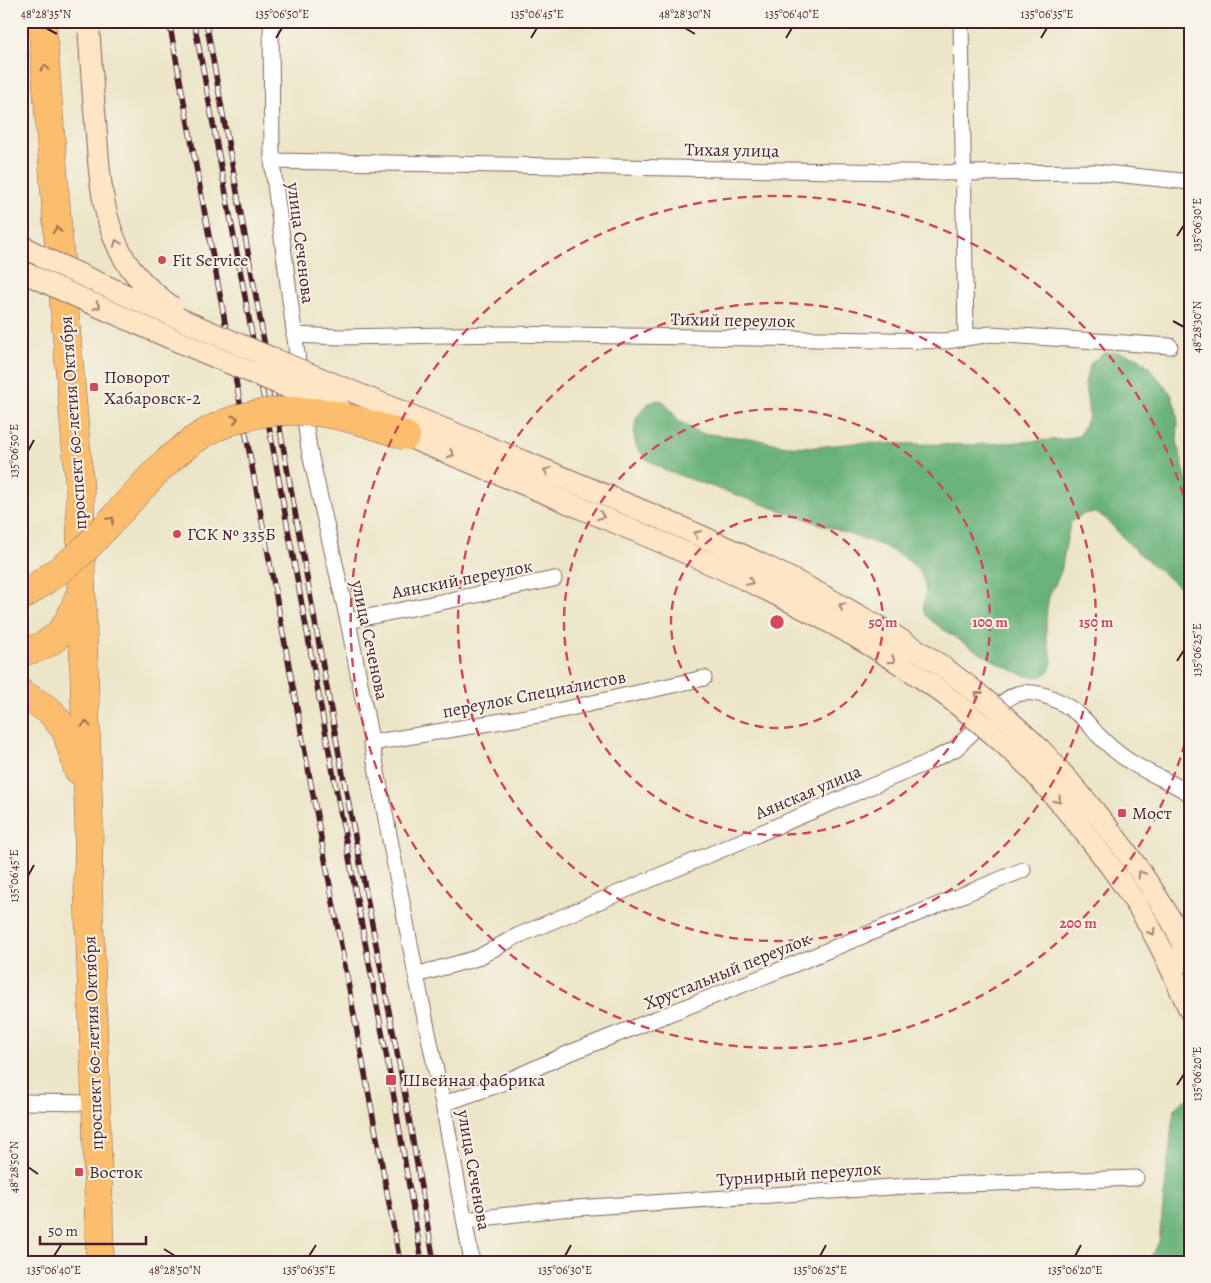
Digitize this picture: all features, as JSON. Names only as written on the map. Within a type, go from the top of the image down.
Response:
[{"type":"highway","name":"проспект 60-летия Октября","points":[[42,21],[80,491],[89,825],[88,884],[100,1262]]},
{"type":"highway","points":[[21,597],[54,575],[84,549],[152,475],[176,453],[200,434],[222,422],[249,414],[279,411],[314,412],[352,418],[406,436]]},
{"type":"highway","points":[[21,652],[43,646],[56,638],[65,627],[80,593],[81,576]]},
{"type":"highway","name":"проспект 60-летия Октября","points":[[21,693],[50,711],[66,731],[83,790],[89,825]]},
{"type":"main road","points":[[88,27],[100,178],[107,216],[121,252],[137,276],[155,295],[177,311],[247,348]]},
{"type":"main road","points":[[21,246],[247,348],[664,519],[760,563],[839,604],[898,638],[938,664],[1005,716],[1041,750],[1078,790],[1118,840],[1175,928],[1190,963]]},
{"type":"main road","points":[[21,271],[238,368],[655,539],[751,582],[821,618],[887,656],[933,687],[984,726],[1026,764],[1062,804],[1108,863],[1141,913],[1158,941],[1190,1011]]},
{"type":"street","name":"улица Сеченова","points":[[271,21],[272,161],[309,449],[348,621],[416,975],[443,1104],[472,1262]]},
{"type":"street","points":[[961,21],[966,338]]},
{"type":"street","name":"Тихая улица","points":[[272,161],[962,172],[1096,172],[1190,182]]},
{"type":"street","name":"Тихий переулок","points":[[294,335],[341,337],[504,334],[946,341],[991,334],[1170,346]]},
{"type":"street","name":"Аянский переулок","points":[[348,621],[554,579]]},
{"type":"street","name":"переулок Специалистов","points":[[371,743],[544,714],[704,678]]},
{"type":"street","name":"Аянская улица","points":[[416,975],[477,958],[516,936],[935,759],[955,748],[1005,701],[1021,692],[1035,692],[1057,701],[1079,715],[1098,736],[1128,761],[1187,792]]},
{"type":"street","name":"Хрустальный переулок","points":[[443,1104],[500,1084],[567,1054],[785,968],[1023,870]]},
{"type":"street","points":[[21,1102],[96,1103]]},
{"type":"street","name":"Турнирный переулок","points":[[464,1220],[561,1209],[907,1186],[1136,1178]]},
{"type":"green space","points":[[1120,352],[1139,358],[1148,366],[1171,394],[1176,409],[1178,424],[1177,441],[1190,494],[1190,602],[1184,591],[1135,550],[1105,518],[1096,513],[1086,513],[1071,522],[1060,573],[1050,594],[1046,613],[1046,632],[1052,664],[1046,674],[1040,676],[1027,676],[1006,667],[944,630],[926,615],[923,606],[925,587],[923,579],[913,565],[899,555],[883,546],[667,471],[646,459],[636,446],[634,434],[636,419],[649,403],[658,400],[663,401],[679,421],[699,433],[754,439],[787,446],[817,447],[855,443],[972,445],[1067,439],[1080,435],[1089,416],[1085,382],[1091,363],[1104,353]]},
{"type":"green space","points":[[1184,1100],[1190,1100],[1190,1262],[1146,1262],[1159,1242],[1172,1124],[1175,1108]]},
{"type":"railway","points":[[169,21],[400,1262]]},
{"type":"railway","points":[[194,21],[391,1080],[422,1262]]},
{"type":"railway","points":[[206,21],[338,749],[402,1078],[434,1262]]},
{"type":"place","name":"Fit Service","points":[[162,260]]},
{"type":"place","name":"Поворот Хабаровск-2","points":[[94,387]]},
{"type":"place","name":"ГСК № 335Б","points":[[177,534]]},
{"type":"place","name":"Мост","points":[[1122,813]]},
{"type":"place","name":"Швейная фабрика","points":[[391,1080]]},
{"type":"place","name":"Восток","points":[[79,1172]]}]
